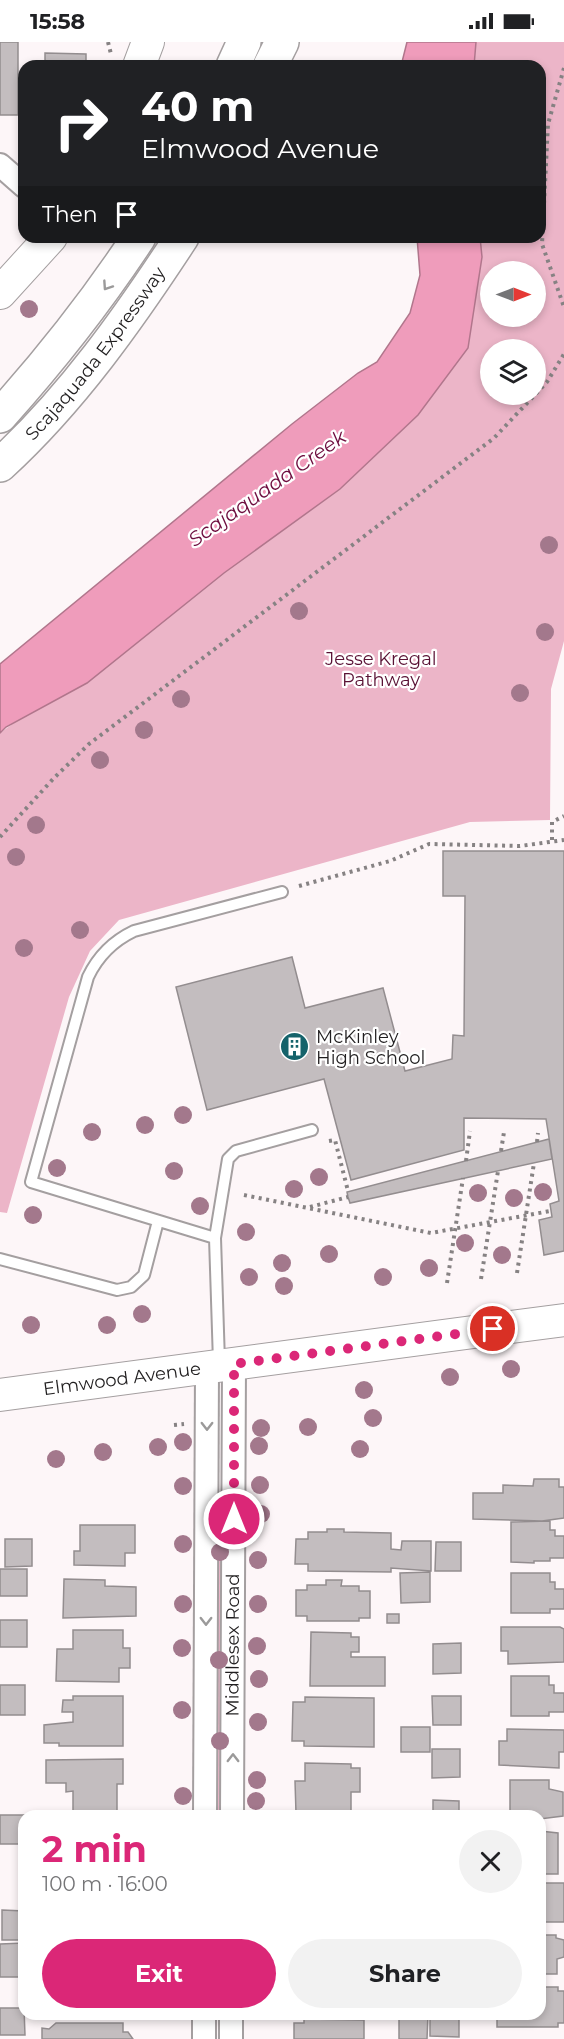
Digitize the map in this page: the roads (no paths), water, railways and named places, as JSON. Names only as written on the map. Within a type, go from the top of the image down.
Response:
[{"type":"highway","points":[[236,60],[244,42]]},
{"type":"highway","points":[[273,60],[282,42]]},
{"type":"highway","name":"Scajaquada Expressway","points":[[0,416],[57,352],[103,292],[135,243]]},
{"type":"highway","name":"Scajaquada Expressway","points":[[0,465],[75,387],[178,243]]},
{"type":"street","points":[[141,60],[148,42]]},
{"type":"street","points":[[0,165],[18,181]]},
{"type":"street","points":[[0,293],[46,243]]},
{"type":"street","name":"Elmwood Avenue","points":[[0,1395],[564,1320]]},
{"type":"street","name":"Middlesex Road","points":[[205,1810],[220,1366]]},
{"type":"street","name":"Middlesex Road","points":[[220,1366],[232,1810]]},
{"type":"street","points":[[204,2020],[204,2039]]},
{"type":"street","points":[[231,2020],[231,2039]]},
{"type":"lane","points":[[216,1238],[31,1182],[88,978],[102,955],[122,937],[134,931],[282,892]]},
{"type":"lane","points":[[220,1366],[216,1238],[228,1159],[236,1151],[312,1130]]},
{"type":"lane","points":[[0,1259],[117,1290],[131,1287],[144,1275],[158,1221]]},
{"type":"water","points":[[407,42],[476,42],[474,60],[402,60]]},
{"type":"water","name":"Scajaquada Creek","points":[[417,243],[481,243],[482,257],[468,348],[418,415],[340,489],[224,573],[87,683],[6,727],[0,733],[0,664],[292,424],[358,373],[377,362],[410,313],[420,275]]},
{"type":"place","name":"McKinley High School","points":[[295,1047]]},
{"type":"park label","name":"Jesse Kregal Pathway","points":[[381,669]]}]
